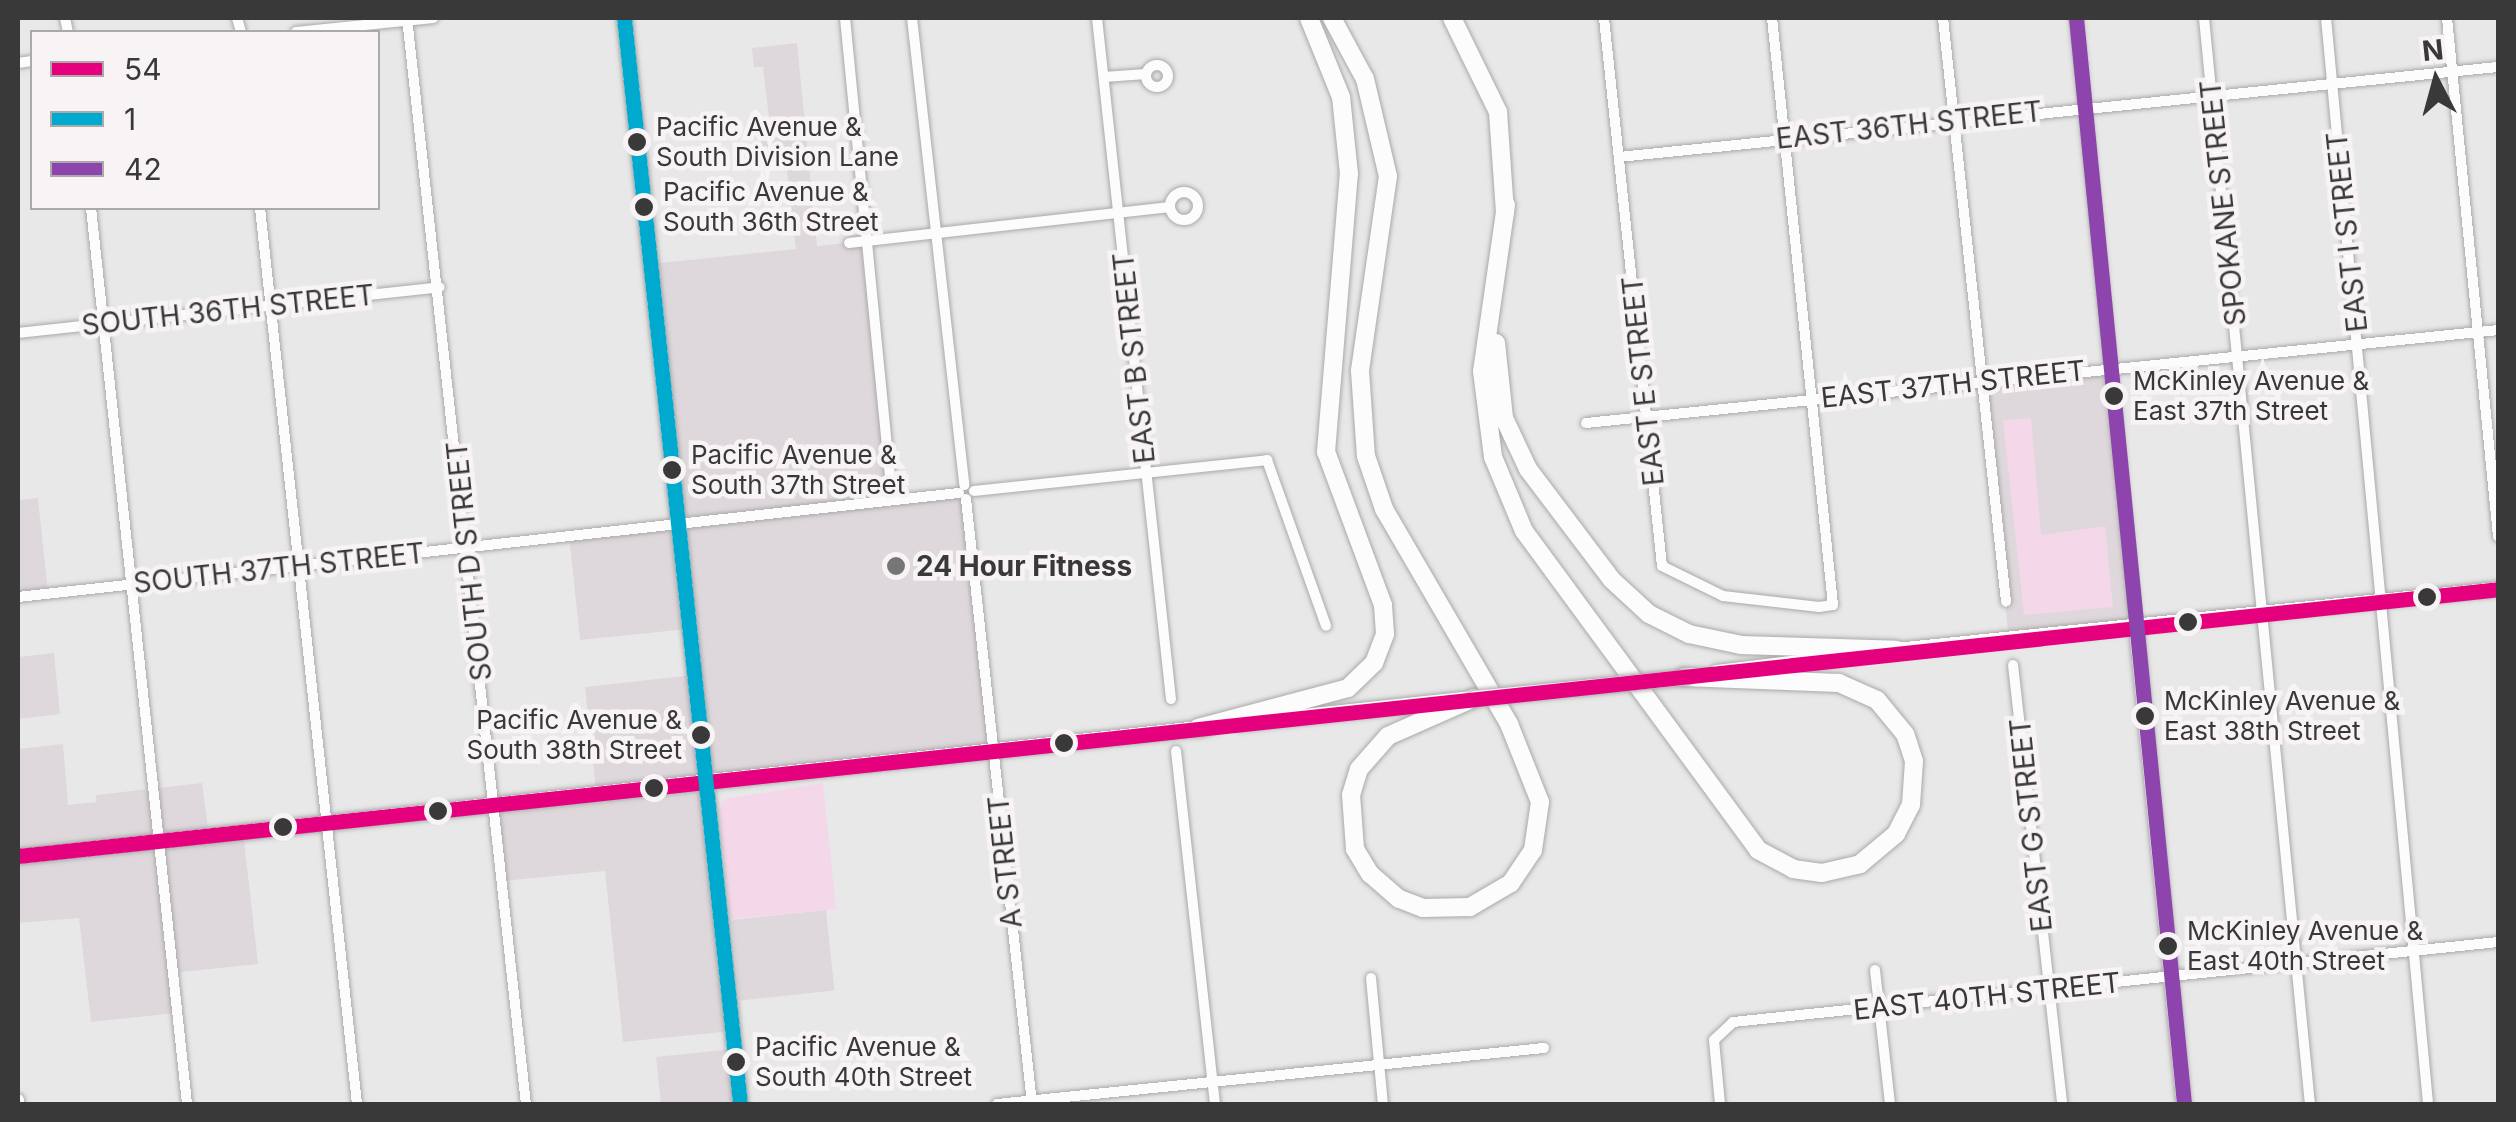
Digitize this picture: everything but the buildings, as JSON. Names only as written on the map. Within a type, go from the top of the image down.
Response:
[{"type":"highway","points":[[1198,728],[1348,688],[1374,663],[1386,634],[1383,605],[1326,452],[1349,174],[1341,96],[1309,18]]},
{"type":"highway","points":[[1332,18],[1365,79],[1388,176],[1360,371],[1366,456],[1384,509],[1509,724],[1540,802],[1534,850],[1512,882],[1470,907],[1423,908],[1390,893],[1359,857],[1348,816],[1351,795],[1359,769],[1388,736],[1474,698]]},
{"type":"highway","points":[[1452,18],[1498,112],[1506,205],[1494,360],[1504,418],[1528,469],[1612,580],[1649,614],[1702,637],[1762,647],[1896,650]]},
{"type":"highway","points":[[1506,205],[1484,340],[1485,405],[1502,487],[1552,574],[1758,850],[1793,868],[1822,873],[1860,864],[1896,834],[1911,805],[1914,761],[1905,734],[1877,700],[1839,683],[1684,676]]},
{"type":"main road","points":[[624,18],[740,1104]]},
{"type":"main road","points":[[18,856],[1896,650],[2498,589]]},
{"type":"main road","points":[[2136,626],[2184,1104]]},
{"type":"street","points":[[313,30],[433,18]]},
{"type":"street","points":[[845,18],[892,500]]},
{"type":"street","name":"A STREET","points":[[912,18],[1032,1102]]},
{"type":"street","name":"EAST B STREET","points":[[1097,18],[1171,699]]},
{"type":"street","name":"EAST E STREET","points":[[1604,18],[1662,566],[1723,596],[1833,605],[1813,399]]},
{"type":"street","points":[[1772,18],[1813,399]]},
{"type":"street","points":[[1942,18],[2006,602]]},
{"type":"street","points":[[2076,18],[2136,626]]},
{"type":"street","name":"SPOKANE STREET","points":[[2204,18],[2310,1104]]},
{"type":"street","name":"EAST I STREET","points":[[2326,18],[2428,1104]]},
{"type":"street","points":[[2447,18],[2498,536]]},
{"type":"street","name":"SOUTH D STREET","points":[[407,19],[468,546],[526,1104]]},
{"type":"street","name":"EAST 36TH STREET","points":[[1619,157],[2085,106],[2498,67]]},
{"type":"street","points":[[1104,77],[1146,74]]},
{"type":"street","points":[[849,243],[1170,207]]},
{"type":"street","points":[[91,210],[187,1104]]},
{"type":"street","points":[[260,210],[357,1104]]},
{"type":"street","name":"SOUTH 36TH STREET","points":[[18,333],[439,287]]},
{"type":"street","name":"EAST 37TH STREET","points":[[1586,424],[1982,380],[2498,330]]},
{"type":"street","points":[[966,492],[1267,460],[1326,626]]},
{"type":"street","name":"SOUTH 37TH STREET","points":[[18,597],[966,492]]},
{"type":"street","name":"EAST G STREET","points":[[2012,665],[2062,1104]]},
{"type":"street","points":[[1176,751],[1215,1104]]},
{"type":"street","name":"EAST 40TH STREET","points":[[1720,1104],[1717,1031],[1742,1020],[1879,1009],[2172,974],[2498,942]]},
{"type":"street","points":[[1875,970],[1890,1104]]},
{"type":"street","points":[[1371,978],[1383,1104]]},
{"type":"street","points":[[997,1104],[1544,1048]]},
{"type":"shaded area","points":[[797,43],[817,246],[864,241],[892,500],[965,492],[993,750],[705,780],[731,1031],[623,1042],[605,871],[503,881],[495,803],[596,792],[585,687],[694,675],[688,629],[580,640],[569,535],[677,523],[650,264],[796,249],[785,155],[763,156],[759,119],[769,118],[763,67],[754,67],[752,48]]},
{"type":"shaded area","points":[[2111,368],[2138,626],[2009,639],[1982,382]]},
{"type":"shaded area","points":[[2031,418],[2041,535],[2105,526],[2113,607],[2024,615],[2003,420]]},
{"type":"shaded area","points":[[38,498],[48,593],[18,597],[18,500]]},
{"type":"shaded area","points":[[54,653],[60,714],[18,719],[18,657]]},
{"type":"shaded area","points":[[63,744],[68,805],[96,802],[96,795],[202,783],[209,835],[243,831],[258,964],[172,973],[176,1013],[91,1022],[79,918],[18,923],[18,749]]},
{"type":"shaded area","points":[[823,783],[836,909],[731,919],[719,810],[725,799]]},
{"type":"shaded area","points":[[826,910],[834,991],[740,1000],[732,920]]},
{"type":"shaded area","points":[[733,1049],[740,1104],[661,1104],[656,1057]]},
{"type":"transit line","name":"1","points":[[624,18],[740,1104]]},
{"type":"transit line","name":"42","points":[[2076,18],[2184,1104]]},
{"type":"transit line","name":"54","points":[[18,856],[2498,589]]},
{"type":"place","name":"Pacific Avenue & South Division Lane","points":[[637,142]]},
{"type":"place","name":"Pacific Avenue & South 36th Street","points":[[644,207]]},
{"type":"place","name":"McKinley Avenue & East 37th Street","points":[[2114,396]]},
{"type":"place","name":"Pacific Avenue & South 37th Street","points":[[672,470]]},
{"type":"place","name":"24 Hour Fitness","points":[[896,566]]},
{"type":"place","name":"McKinley Avenue & East 38th Street","points":[[2145,716]]},
{"type":"place","name":"Pacific Avenue & South 38th Street","points":[[701,735]]},
{"type":"place","name":"McKinley Avenue & East 40th Street","points":[[2168,946]]},
{"type":"place","name":"Pacific Avenue & South 40th Street","points":[[736,1062]]}]
